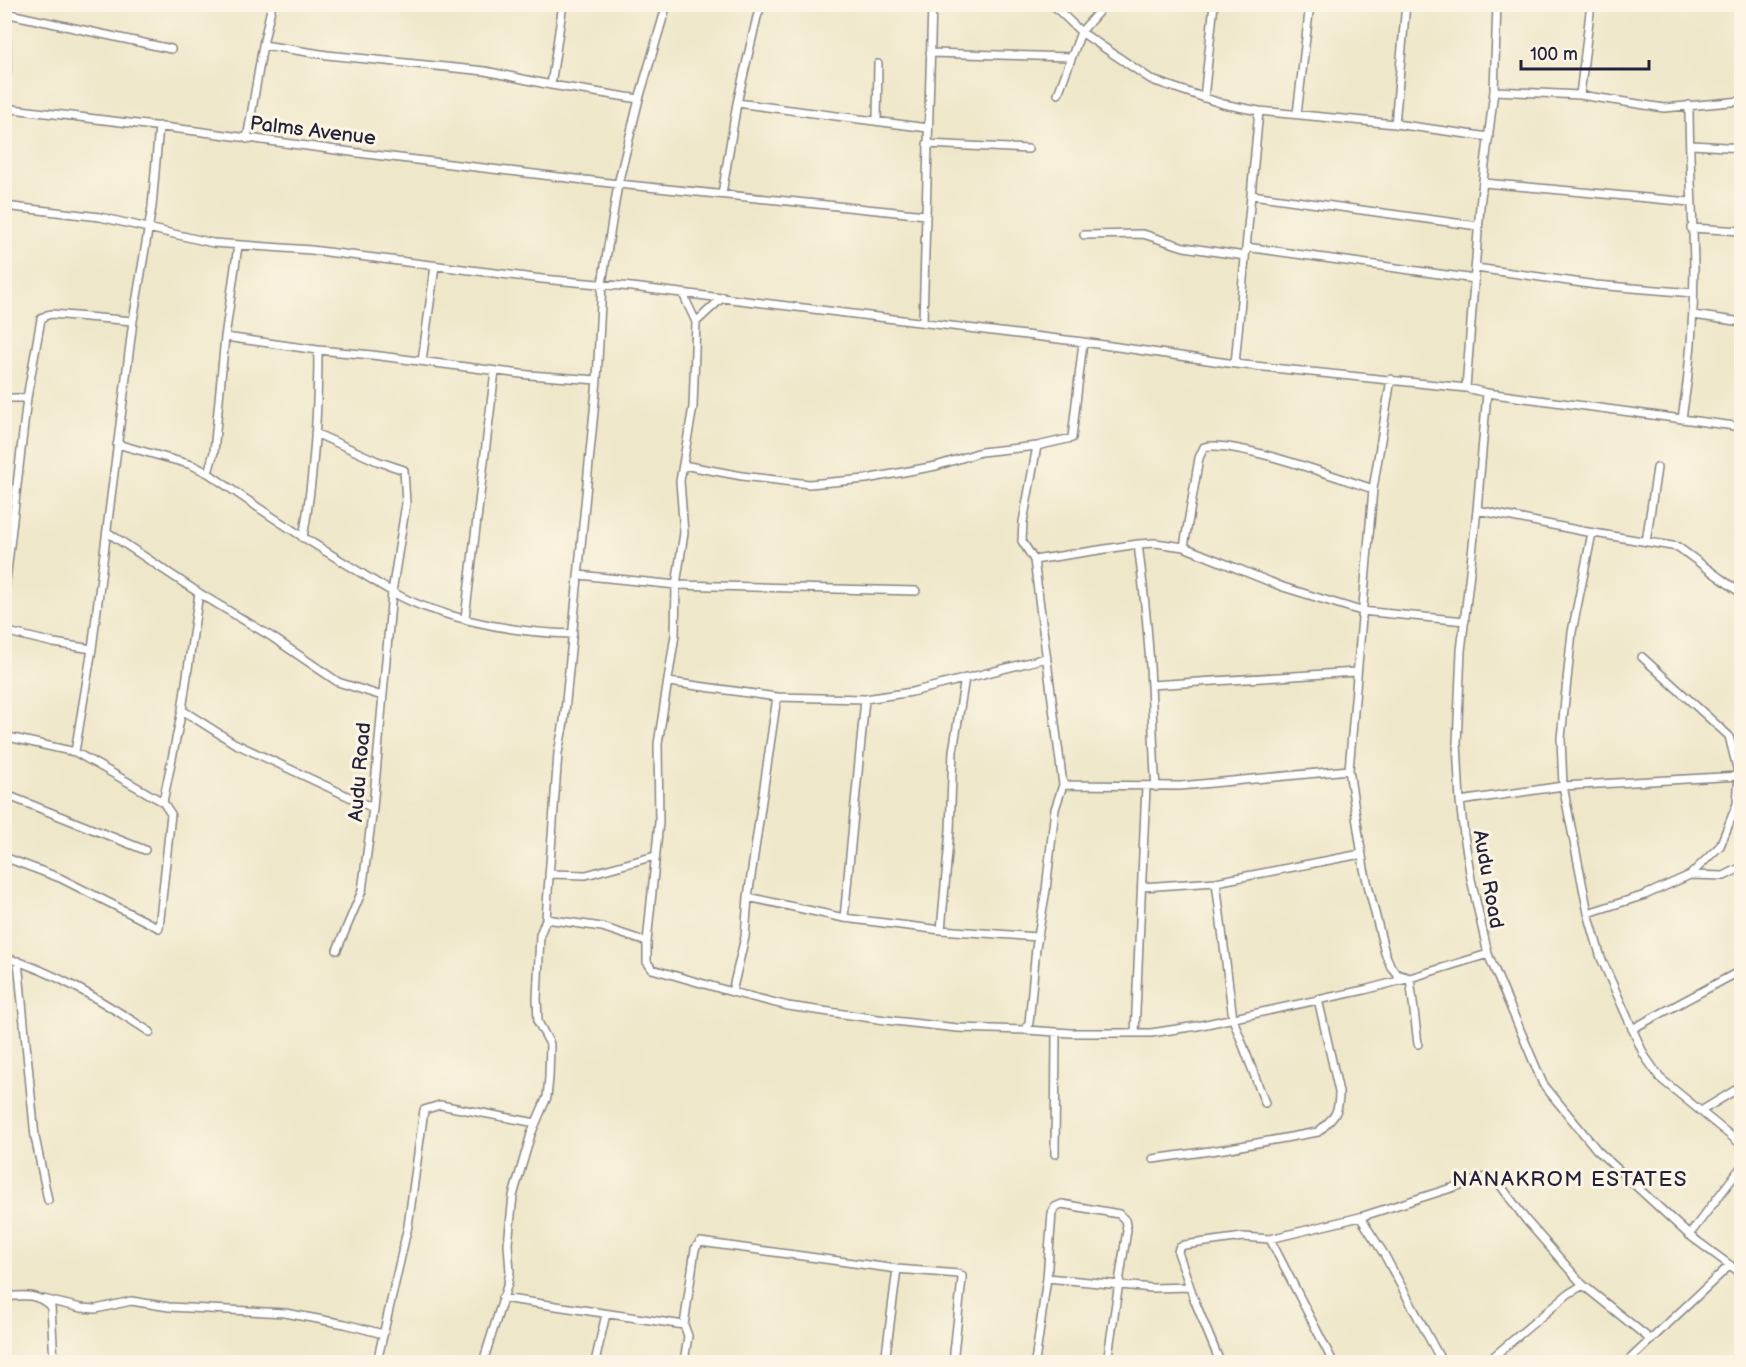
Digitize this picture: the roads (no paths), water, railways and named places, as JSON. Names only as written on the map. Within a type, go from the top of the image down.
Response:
[{"type":"street","points":[[4,108],[7,65],[5,4]]},
{"type":"street","points":[[247,139],[272,4]]},
{"type":"street","points":[[551,85],[563,4]]},
{"type":"street","points":[[483,1362],[510,1272],[508,1244],[513,1196],[521,1164],[547,1097],[550,1044],[538,1022],[537,999],[540,935],[546,919],[558,753],[564,722],[579,575],[597,380],[602,284],[618,184],[639,99],[667,4]]},
{"type":"street","points":[[722,194],[737,103],[762,4]]},
{"type":"street","points":[[923,322],[932,4]]},
{"type":"street","points":[[1052,4],[1081,32],[1152,80],[1223,105],[1489,137]]},
{"type":"street","points":[[1058,94],[1081,32],[1105,4]]},
{"type":"street","points":[[1204,98],[1214,4]]},
{"type":"street","points":[[1298,114],[1310,4]]},
{"type":"street","points":[[1395,124],[1406,4]]},
{"type":"street","points":[[1466,388],[1478,226],[1494,91],[1497,4]]},
{"type":"street","points":[[1580,95],[1591,4]]},
{"type":"street","points":[[5,14],[171,48]]},
{"type":"street","points":[[263,45],[327,55],[485,71],[551,85],[639,99]]},
{"type":"street","points":[[930,53],[1071,57]]},
{"type":"street","points":[[877,121],[878,64]]},
{"type":"street","points":[[1494,91],[1580,95],[1664,108],[1742,101]]},
{"type":"street","points":[[737,103],[928,128]]},
{"type":"street","points":[[1682,418],[1693,315],[1689,105]]},
{"type":"street","name":"Palms Avenue","points":[[4,108],[618,184],[926,215]]},
{"type":"street","points":[[1236,364],[1259,111]]},
{"type":"street","points":[[75,752],[92,649],[133,321],[149,229],[159,126]]},
{"type":"street","points":[[927,144],[1028,149]]},
{"type":"street","points":[[1692,145],[1742,148]]},
{"type":"street","points":[[1484,183],[1690,202]]},
{"type":"street","points":[[1252,195],[1478,226]]},
{"type":"street","points":[[4,206],[100,217],[213,243],[311,250],[542,279],[723,297],[1083,342],[1236,364],[1466,388],[1487,393],[1742,427]]},
{"type":"street","points":[[1691,228],[1742,231]]},
{"type":"street","points":[[1084,235],[1143,234],[1184,247],[1245,256]]},
{"type":"street","points":[[208,473],[214,452],[225,337],[238,246]]},
{"type":"street","points":[[1246,247],[1475,279]]},
{"type":"street","points":[[422,361],[435,266]]},
{"type":"street","points":[[1476,268],[1596,285],[1693,293]]},
{"type":"street","points":[[684,294],[696,322],[693,407],[680,490],[684,533],[676,585],[675,635],[658,744],[659,822],[647,942],[647,962],[652,969],[788,1006],[885,1020],[984,1030],[1151,1033],[1233,1019],[1410,978],[1488,954]]},
{"type":"street","points":[[696,322],[723,297]]},
{"type":"street","points":[[4,598],[27,398],[38,329],[44,317],[52,314],[133,321]]},
{"type":"street","points":[[1693,315],[1742,322]]},
{"type":"street","points":[[225,337],[529,375],[597,380]]},
{"type":"street","points":[[683,465],[742,476],[809,484],[878,477],[936,466],[981,452],[1036,446],[1072,438],[1083,342]]},
{"type":"street","points":[[303,538],[318,396],[318,350]]},
{"type":"street","points":[[465,618],[495,370]]},
{"type":"street","points":[[1391,380],[1373,489],[1349,770],[1361,854],[1384,953],[1397,974],[1410,978]]},
{"type":"street","name":"Audu Road","points":[[1487,393],[1458,702],[1460,801],[1471,879],[1488,954],[1543,1084],[1597,1150],[1689,1235],[1742,1274]]},
{"type":"street","points":[[4,398],[27,398]]},
{"type":"street","name":"Audu Road","points":[[315,433],[404,471],[405,503],[392,592],[373,808],[362,891],[337,950]]},
{"type":"street","points":[[117,444],[192,465],[208,473],[303,538],[392,592],[424,607],[522,631],[573,634]]},
{"type":"street","points":[[1184,547],[1198,458],[1204,447],[1213,444],[1225,445],[1284,461],[1373,489]]},
{"type":"street","points":[[1026,1029],[1029,1023],[1055,809],[1063,784],[1034,560],[1022,541],[1036,446]]},
{"type":"street","points":[[1646,542],[1657,468]]},
{"type":"street","points":[[1477,510],[1592,533],[1678,547],[1742,594]]},
{"type":"street","points":[[107,532],[199,593],[273,637],[338,682],[382,696]]},
{"type":"street","points":[[1592,533],[1572,632],[1561,738],[1563,786],[1588,913],[1601,958],[1644,1055],[1660,1077],[1742,1145]]},
{"type":"street","points":[[1034,560],[1138,544],[1155,543],[1184,547],[1283,586],[1361,611],[1465,621]]},
{"type":"street","points":[[1138,544],[1151,685],[1152,750],[1156,787]]},
{"type":"street","points":[[579,575],[676,585],[916,591]]},
{"type":"street","points":[[162,802],[183,710],[199,593]]},
{"type":"street","points":[[4,631],[92,649]]},
{"type":"street","points":[[1588,913],[1645,896],[1690,875],[1719,846],[1737,804],[1739,776],[1729,736],[1642,657]]},
{"type":"street","points":[[669,682],[777,697],[865,699],[912,692],[1046,658]]},
{"type":"street","points":[[1151,685],[1356,672]]},
{"type":"street","points":[[941,930],[950,830],[953,751],[965,678]]},
{"type":"street","points":[[732,992],[745,937],[748,897],[777,697]]},
{"type":"street","points":[[844,918],[865,699]]},
{"type":"street","points":[[183,710],[234,743],[373,808]]},
{"type":"street","points":[[4,736],[75,752],[162,802],[171,814],[159,928],[60,878],[4,858]]},
{"type":"street","points":[[1063,784],[1156,787],[1349,770]]},
{"type":"street","points":[[1460,801],[1563,786],[1739,776]]},
{"type":"street","points":[[1135,1033],[1146,787]]},
{"type":"street","points":[[4,794],[145,850]]},
{"type":"street","points":[[1142,887],[1216,882],[1361,854]]},
{"type":"street","points":[[549,874],[586,875],[655,856]]},
{"type":"street","points":[[1690,875],[1724,876],[1742,867]]},
{"type":"street","points":[[1216,882],[1233,1019],[1265,1103]]},
{"type":"street","points":[[748,897],[844,918],[941,930],[1038,937]]},
{"type":"street","points":[[546,919],[602,927],[647,942]]},
{"type":"street","points":[[4,957],[32,965],[71,985],[150,1032]]},
{"type":"street","points":[[18,961],[34,1127],[48,1200]]},
{"type":"street","points":[[1632,1029],[1742,970]]},
{"type":"street","points":[[1410,978],[1418,1044]]},
{"type":"street","points":[[1153,1159],[1318,1132],[1337,1114],[1339,1092],[1318,999]]},
{"type":"street","points":[[1055,1154],[1056,1032]]},
{"type":"street","points":[[1701,1112],[1742,1086]]},
{"type":"street","points":[[378,1362],[408,1226],[424,1110],[440,1105],[537,1123]]},
{"type":"street","points":[[1689,1235],[1742,1166]]},
{"type":"street","points":[[1220,1362],[1190,1287],[1178,1252],[1179,1248],[1184,1245],[1243,1238],[1270,1239],[1360,1217],[1490,1177],[1498,1182],[1526,1220],[1582,1284],[1651,1340]]},
{"type":"street","points":[[1035,1362],[1047,1278],[1052,1212],[1055,1207],[1062,1204],[1119,1214],[1125,1220],[1127,1230],[1107,1362]]},
{"type":"street","points":[[1360,1217],[1384,1254],[1442,1362]]},
{"type":"street","points":[[1270,1239],[1333,1362]]},
{"type":"street","points":[[684,1362],[688,1336],[684,1325],[695,1249],[700,1242],[897,1269],[959,1274],[962,1276],[953,1362]]},
{"type":"street","points":[[1627,1362],[1730,1265]]},
{"type":"street","points":[[885,1362],[897,1269]]},
{"type":"street","points":[[1047,1278],[1152,1288],[1190,1287]]},
{"type":"street","points":[[1487,1362],[1582,1284]]},
{"type":"street","points":[[4,1297],[29,1294],[81,1308],[96,1309],[131,1301],[170,1307],[285,1313],[345,1324],[383,1334]]},
{"type":"street","points":[[502,1298],[684,1325]]},
{"type":"street","points":[[43,1299],[51,1307],[54,1362]]},
{"type":"street","points":[[595,1362],[606,1314]]},
{"type":"district","name":"NANAKROM ESTATES","points":[[1570,1179]]}]
